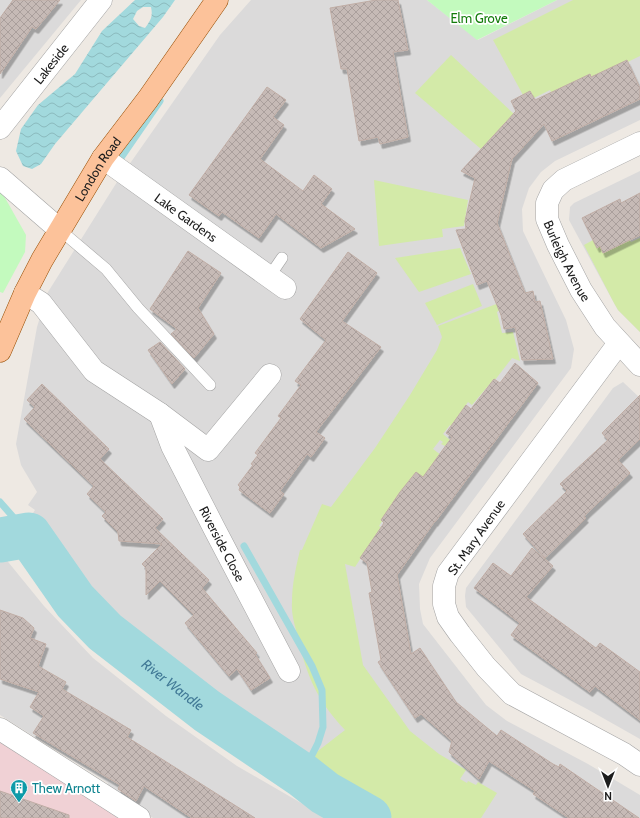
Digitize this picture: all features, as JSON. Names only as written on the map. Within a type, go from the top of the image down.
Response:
[{"type":"main road","name":"London Road","points":[[0,351],[25,293],[60,230],[103,158],[148,99],[218,0]]},
{"type":"street","name":"Lakeside","points":[[0,128],[101,0]]},
{"type":"street","name":"Burleigh Avenue","points":[[640,144],[564,180],[553,190],[547,203],[547,219],[558,245],[581,290],[604,327],[640,365]]},
{"type":"street","name":"Lake Gardens","points":[[103,158],[277,282]]},
{"type":"street","points":[[0,178],[60,230]]},
{"type":"street","points":[[25,293],[42,303],[94,371],[160,414],[208,450],[270,375]]},
{"type":"street","name":"St. Mary Avenue","points":[[618,343],[448,573],[444,586],[444,604],[448,616],[460,634],[486,667],[512,694],[624,754],[640,765]]},
{"type":"street","name":"Riverside Close","points":[[160,414],[172,446],[210,522],[289,671]]},
{"type":"street","points":[[0,728],[139,818]]},
{"type":"lane","points":[[60,230],[106,269],[138,308],[210,385]]},
{"type":"lane","name":"Lake Gardens","points":[[277,282],[282,258]]},
{"type":"shaded area","points":[[0,0],[81,0],[0,98]]},
{"type":"shaded area","points":[[251,0],[427,0],[478,40],[557,0],[640,0],[640,120],[555,161],[541,172],[529,188],[522,209],[523,231],[566,320],[574,349],[571,368],[430,558],[419,584],[420,609],[423,624],[486,705],[507,721],[588,764],[640,795],[640,818],[396,818],[312,759],[257,724],[160,670],[60,561],[54,553],[42,522],[33,513],[35,510],[28,505],[37,492],[21,465],[16,444],[37,327],[48,292],[117,182],[220,35]]},
{"type":"shaded area","points":[[640,171],[640,332],[618,310],[569,220],[570,207],[574,203]]},
{"type":"shaded area","points":[[623,382],[640,398],[640,739],[521,674],[466,607],[465,596],[466,588],[613,388]]},
{"type":"shaded area","points":[[0,552],[44,606],[93,658],[166,716],[237,766],[327,818],[153,818],[106,788],[108,783],[0,715]]},
{"type":"shaded area","points":[[0,740],[122,818],[0,818]]},
{"type":"green space","name":"Elm Grove","points":[[427,0],[557,0],[477,40]]},
{"type":"green space","points":[[573,0],[640,0],[640,56],[554,98],[550,90],[534,98],[530,91],[523,95],[493,40]]},
{"type":"green space","points":[[451,55],[514,114],[481,149],[415,93]]},
{"type":"green space","points":[[374,180],[468,200],[464,226],[442,229],[443,237],[379,246]]},
{"type":"green space","points":[[0,189],[26,235],[25,252],[3,293],[0,292]]},
{"type":"green space","points":[[625,231],[631,242],[640,238],[640,332],[618,310],[584,245],[593,240],[597,248],[600,246],[603,253],[620,245]]},
{"type":"green space","points":[[460,248],[471,274],[419,292],[395,258]]},
{"type":"green space","points":[[473,284],[482,306],[437,325],[425,303]]},
{"type":"green space","points":[[499,303],[500,310],[497,312],[502,333],[513,332],[520,361],[512,358],[495,380],[494,379],[472,405],[468,402],[451,426],[450,425],[443,434],[450,440],[445,446],[441,444],[443,442],[440,440],[433,449],[445,458],[427,483],[397,499],[355,567],[345,564],[363,665],[410,731],[439,754],[466,770],[460,779],[467,783],[468,781],[476,785],[478,782],[497,793],[481,818],[392,818],[342,787],[305,761],[345,730],[320,698],[309,676],[301,652],[292,611],[296,569],[300,550],[302,550],[322,504],[331,507],[375,448],[410,395],[437,350],[442,337],[438,326]]},
{"type":"water","points":[[135,0],[175,0],[163,17],[55,144],[41,164],[32,169],[23,166],[16,151],[21,129],[38,105],[75,74],[102,31]],"holes":[[[143,7],[151,7],[152,15],[149,23],[145,28],[139,26],[133,19],[137,11]]]},
{"type":"building","points":[[13,0],[60,0],[36,29],[32,27],[0,74],[0,18]]},
{"type":"building","points":[[376,0],[398,0],[408,50],[393,52],[408,137],[380,144],[378,137],[359,141],[347,69],[341,69],[330,8]]},
{"type":"building","points":[[627,60],[640,88],[640,99],[552,141],[544,124],[512,159],[497,223],[525,293],[533,291],[535,302],[540,301],[553,359],[522,360],[515,327],[504,329],[501,315],[487,281],[477,285],[456,230],[466,229],[465,221],[475,178],[461,171],[516,111],[511,101],[530,91],[535,100],[590,74],[591,77]]},
{"type":"building","points":[[267,87],[286,100],[273,117],[284,125],[260,159],[303,191],[314,175],[332,189],[321,204],[355,229],[321,248],[276,214],[259,238],[222,212],[219,216],[189,195]]},
{"type":"building","points":[[640,193],[640,235],[603,253],[600,246],[597,248],[582,218],[620,199],[621,203]]},
{"type":"building","points":[[188,251],[221,273],[198,308],[214,334],[194,358],[171,334],[177,329],[150,309]]},
{"type":"building","points":[[348,252],[377,273],[342,321],[381,347],[316,432],[325,438],[311,457],[307,454],[280,491],[284,494],[270,513],[239,490],[240,487],[238,485],[253,465],[251,464],[258,455],[255,453],[281,418],[278,416],[301,385],[295,381],[326,340],[300,319]]},
{"type":"building","points":[[160,342],[185,369],[172,384],[148,350]]},
{"type":"building","points":[[515,363],[538,383],[435,521],[397,575],[411,654],[420,648],[456,702],[497,736],[501,730],[553,764],[559,767],[560,764],[639,818],[569,818],[533,794],[535,791],[489,761],[479,779],[449,752],[452,741],[421,714],[415,718],[378,662],[381,660],[369,593],[372,592],[367,563],[360,558],[384,523],[381,520],[400,492],[416,472],[423,477],[452,437],[446,433],[466,405],[471,409],[494,379],[500,383]]},
{"type":"building","points":[[42,384],[109,449],[100,459],[163,519],[155,528],[209,580],[202,588],[257,653],[255,654],[270,678],[251,690],[237,669],[229,676],[185,623],[194,615],[160,581],[146,595],[146,568],[142,564],[162,544],[119,541],[118,532],[102,516],[106,512],[87,494],[94,486],[24,419],[35,407],[27,400]]},
{"type":"building","points":[[640,395],[640,439],[618,460],[630,473],[586,514],[584,517],[586,518],[545,558],[523,534],[567,491],[560,484],[608,440],[602,433]]},
{"type":"building","points":[[532,548],[553,566],[526,597],[596,648],[600,643],[640,672],[640,720],[595,686],[590,692],[511,635],[520,623],[474,588],[493,563],[511,576]]},
{"type":"building","points":[[0,610],[23,618],[34,628],[30,638],[46,644],[38,666],[66,682],[62,689],[131,730],[127,737],[255,818],[192,818],[144,786],[136,801],[118,789],[120,785],[33,733],[44,716],[30,707],[39,692],[0,679]]},
{"type":"building","name":"Thew Arnott","points":[[0,791],[69,815],[69,818],[0,818]]},
{"type":"waterway","points":[[118,162],[160,101]]},
{"type":"waterway","points":[[0,502],[29,535]]},
{"type":"waterway","name":"River Wandle","points":[[0,540],[29,535],[75,601],[105,632],[207,711],[302,775],[325,793],[369,818]]},
{"type":"waterway","points":[[244,546],[312,666],[322,690],[323,727],[318,743],[302,775]]},
{"type":"place","name":"Thew Arnott","points":[[19,803]]}]
